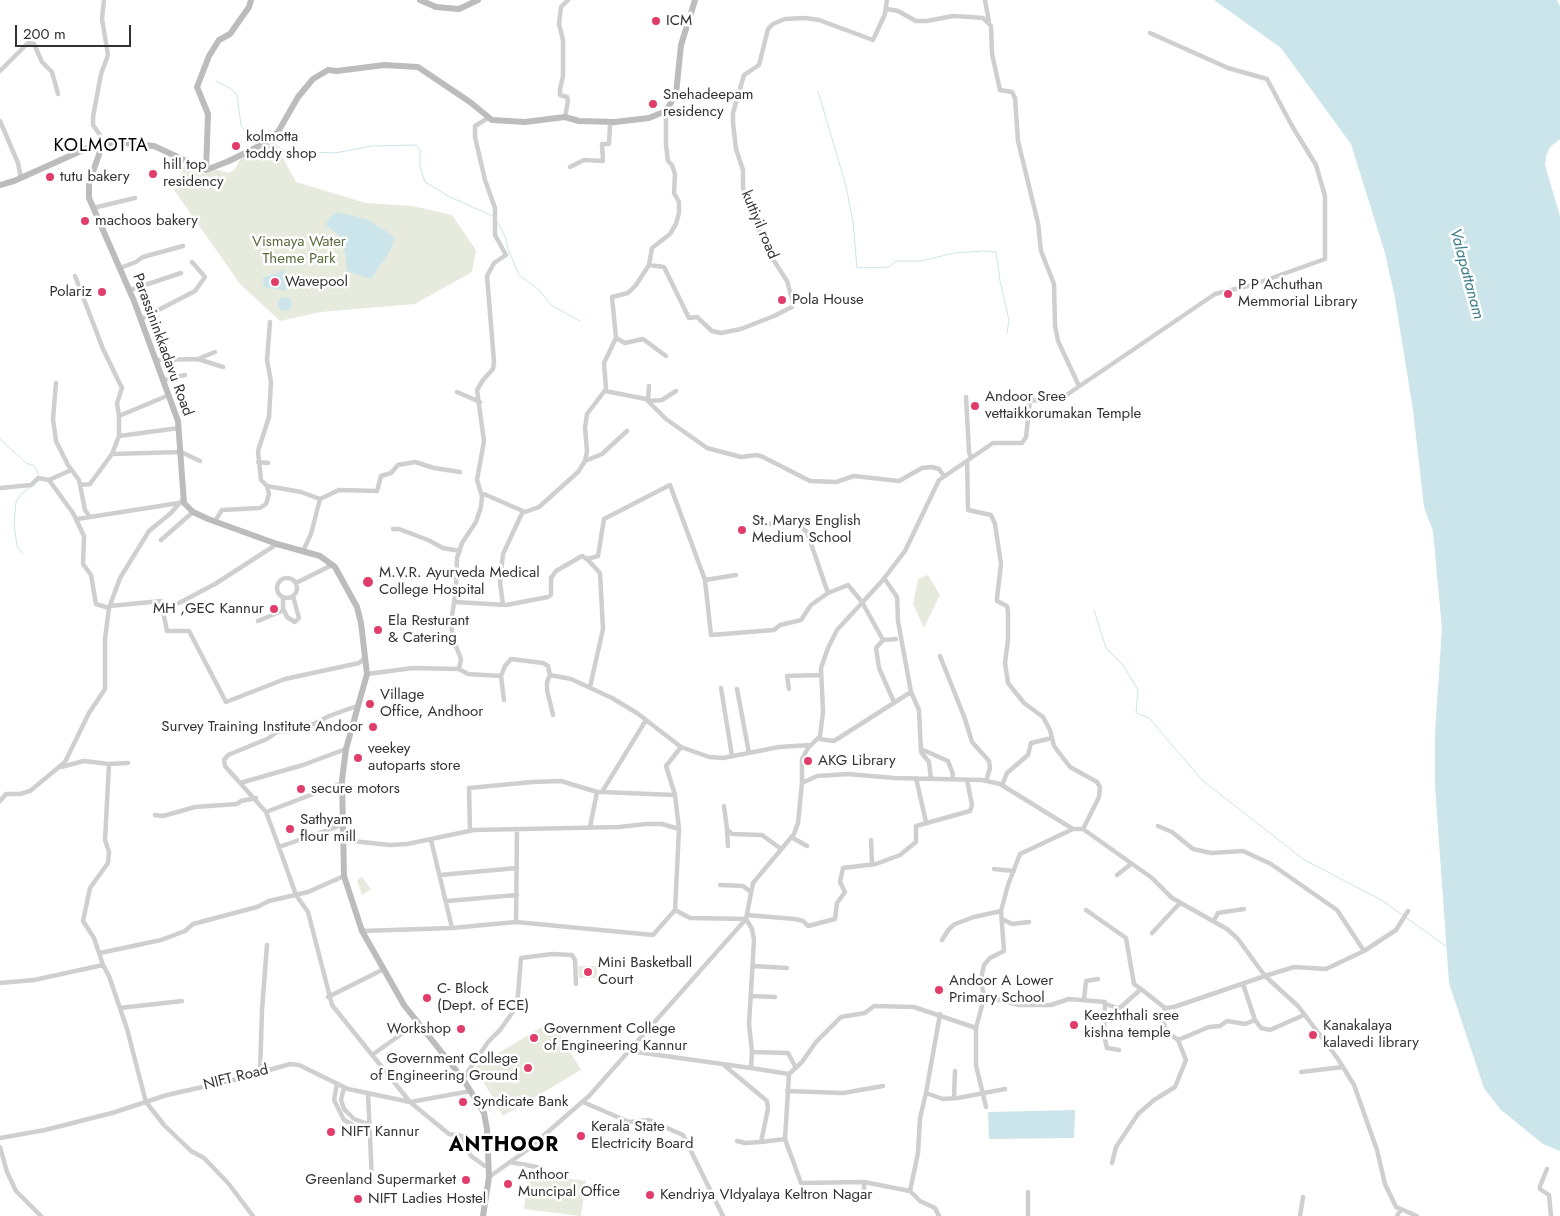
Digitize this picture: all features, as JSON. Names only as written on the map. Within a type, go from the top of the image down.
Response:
[{"type":"main road","points":[[206,170],[208,114],[197,87],[209,56],[218,40],[230,34],[250,7],[251,0]]},
{"type":"main road","points":[[420,0],[436,7],[459,9],[478,0]]},
{"type":"main road","points":[[0,185],[21,178],[98,144],[102,146],[121,142],[154,146],[206,170],[229,162],[265,143],[278,132],[298,96],[313,79],[328,70],[337,71],[384,65],[418,67],[470,102],[492,120],[525,122],[565,116],[579,121],[615,122],[649,118],[666,111],[676,94],[682,45],[694,0]]},
{"type":"main road","name":"Parassininkkadavu Road","points":[[102,146],[89,183],[88,198],[130,290],[164,380],[179,428],[182,501],[193,512]]},
{"type":"main road","points":[[193,512],[277,544],[320,556],[332,565],[343,578],[357,608],[361,623],[366,674],[346,749],[342,783],[344,876],[362,931],[404,1005],[463,1079],[484,1113],[487,1130],[489,1177],[483,1216]]},
{"type":"street","points":[[102,146],[100,135],[93,125],[93,117],[101,74],[108,55],[102,19],[104,0]]},
{"type":"street","points":[[565,116],[568,101],[567,97],[560,95],[563,76],[563,40],[559,24],[561,7],[568,0]]},
{"type":"street","points":[[887,0],[887,9],[898,11],[916,21],[953,16],[983,18],[989,22]]},
{"type":"street","points":[[985,0],[992,32],[993,62],[1000,90],[1012,92],[1015,98],[1018,141],[1038,223],[1041,251],[1054,284],[1055,326],[1058,341],[1079,386]]},
{"type":"street","name":"kuttiyil road","points":[[649,265],[664,267],[689,318],[697,317],[712,331],[721,333],[741,329],[792,307],[792,294],[787,282],[767,250],[743,188],[743,170],[736,149],[733,113],[744,75],[759,65],[768,29],[785,19],[805,18],[819,20],[873,40],[887,9]]},
{"type":"street","points":[[819,739],[823,712],[821,675],[824,659],[837,630],[884,578],[905,551],[935,485],[944,476],[993,443],[1018,445],[1022,443],[1026,437],[1030,402],[1065,396],[1215,294],[1252,285],[1325,259],[1325,196],[1316,165],[1292,126],[1267,79],[1228,68],[1150,33]]},
{"type":"street","points":[[0,71],[28,43],[34,44],[42,62],[52,72],[58,94]]},
{"type":"street","points":[[482,496],[484,494],[523,511],[539,507],[578,472],[585,462],[587,451],[585,428],[587,414],[605,391],[604,363],[616,338],[612,297],[628,293],[636,285],[649,265],[652,248],[670,234],[676,224],[679,213],[679,202],[674,193],[675,174],[672,165],[668,161],[666,111]]},
{"type":"street","points":[[459,669],[461,659],[453,639],[452,622],[457,558],[476,522],[481,507],[482,496],[478,480],[484,441],[477,390],[493,369],[494,362],[487,276],[494,263],[506,255],[495,235],[495,208],[475,137],[475,126],[488,118]]},
{"type":"street","points":[[0,122],[18,163],[21,178]]},
{"type":"street","points":[[570,167],[584,160],[603,161],[602,144],[609,144],[610,124],[615,122]]},
{"type":"street","points":[[93,208],[135,198]]},
{"type":"street","points":[[120,268],[143,257],[183,246]]},
{"type":"street","points":[[141,319],[195,291],[205,277],[192,262]]},
{"type":"street","points":[[130,290],[180,273]]},
{"type":"street","points":[[75,276],[103,349],[122,388],[116,402],[119,416],[119,436],[112,454],[90,484],[80,485]]},
{"type":"street","points":[[215,521],[222,510],[260,508],[266,504],[269,494],[267,486],[261,480],[258,452],[269,417],[271,382],[267,360],[270,322]]},
{"type":"street","points":[[616,338],[626,343],[643,339],[666,356]]},
{"type":"street","points":[[198,359],[214,352]]},
{"type":"street","points":[[157,360],[198,359],[223,367]]},
{"type":"street","points":[[164,380],[185,376]]},
{"type":"street","points":[[56,383],[54,429],[56,441],[71,470],[80,480],[85,510],[90,517]]},
{"type":"street","points":[[648,401],[650,386]]},
{"type":"street","points":[[605,391],[638,396],[648,401],[666,419],[707,448],[741,457],[757,455],[764,457],[810,481],[836,482],[854,476],[899,482],[922,468],[932,467],[939,469],[944,476]]},
{"type":"street","points":[[648,401],[662,400],[676,391]]},
{"type":"street","points":[[457,392],[480,402]]},
{"type":"street","points":[[119,416],[169,395]]},
{"type":"street","points":[[966,397],[969,452],[968,510],[991,515],[995,524],[1001,564],[997,601],[1007,606],[1008,612],[1006,676],[1012,689],[1024,703],[1043,718],[1054,746],[1070,767],[1097,782],[1100,787],[1099,797],[1082,829]]},
{"type":"street","points":[[119,436],[179,428]]},
{"type":"street","points":[[585,462],[602,454],[627,431]]},
{"type":"street","points":[[112,454],[181,452],[200,461]]},
{"type":"street","points":[[258,462],[268,462]]},
{"type":"street","points":[[267,486],[301,492],[320,499],[339,490],[376,491],[381,476],[391,473],[398,465],[416,462],[434,468],[460,472]]},
{"type":"street","points":[[0,488],[31,485],[40,478],[49,480],[71,470]]},
{"type":"street","points":[[49,480],[76,519],[84,536],[83,564],[91,575],[96,604],[110,607],[160,601],[167,631],[189,631],[226,702],[285,678],[359,663],[364,659]]},
{"type":"street","points":[[587,559],[598,556],[604,519],[670,486],[705,580],[711,635],[774,630],[780,625],[795,623],[802,620],[811,605],[828,593],[848,585],[862,602],[883,640]]},
{"type":"street","points":[[303,551],[311,534],[320,499]]},
{"type":"street","points":[[76,519],[182,501]]},
{"type":"street","points":[[0,801],[6,794],[20,794],[30,791],[58,768],[69,754],[89,713],[106,689],[104,654],[110,607],[120,578],[149,530],[182,501]]},
{"type":"street","points":[[503,605],[500,582],[503,554],[523,511]]},
{"type":"street","points":[[160,540],[193,512]]},
{"type":"street","points":[[770,524],[789,518],[807,532],[828,593]]},
{"type":"street","points":[[393,530],[399,529],[443,548],[460,551]]},
{"type":"street","points":[[180,602],[215,584],[277,544]]},
{"type":"street","points":[[455,602],[517,604],[551,595],[550,582],[552,575],[582,556],[587,559],[600,573],[602,629],[590,687]]},
{"type":"street","points":[[296,583],[332,565]]},
{"type":"street","points":[[705,580],[736,575]]},
{"type":"street","points":[[884,578],[897,597],[898,621],[911,692],[919,710],[921,749],[930,765],[931,779]]},
{"type":"street","points":[[290,579],[296,583],[296,590],[293,596],[299,614],[297,621],[291,621],[284,610],[283,598],[277,590],[281,580],[290,579]]},
{"type":"street","points":[[283,598],[293,596]]},
{"type":"street","points":[[258,621],[284,610]]},
{"type":"street","points":[[894,702],[879,668],[876,648],[883,640],[896,639]]},
{"type":"street","points":[[940,656],[972,742],[989,760],[990,768],[986,781]]},
{"type":"street","points":[[504,700],[501,676],[505,666],[512,659],[543,663],[548,666],[550,675],[547,682],[547,690],[552,716]]},
{"type":"street","points":[[366,674],[413,668],[459,669],[468,674],[501,676]]},
{"type":"street","points":[[550,675],[571,679],[590,687],[646,720],[681,747],[709,757],[749,754],[779,747],[811,745]]},
{"type":"street","points":[[789,689],[787,676],[821,675]]},
{"type":"street","points":[[721,688],[732,756]]},
{"type":"street","points":[[737,689],[749,754]]},
{"type":"street","points":[[751,1068],[752,1052],[749,1024],[754,940],[747,917],[751,892],[753,883],[791,837],[798,823],[802,759],[811,745],[819,739],[834,741],[911,692]]},
{"type":"street","points":[[357,706],[329,716],[302,730],[277,732],[267,739],[228,755],[224,760],[224,766],[256,798],[266,812],[296,895],[308,912],[328,996],[332,1005],[410,1102],[449,1134],[462,1136],[471,1156],[485,1166],[489,1164]]},
{"type":"street","points":[[590,827],[599,792],[646,720]]},
{"type":"street","points":[[1002,785],[1007,773],[1028,755],[1031,743],[1052,738]]},
{"type":"street","points":[[362,931],[452,928],[516,922],[653,935],[675,910],[679,829],[675,795],[666,766],[681,747]]},
{"type":"street","points":[[240,783],[303,765],[346,749]]},
{"type":"street","points":[[921,749],[948,761],[953,774],[952,779]]},
{"type":"street","points":[[58,768],[84,761],[109,764],[128,763]]},
{"type":"street","points":[[109,764],[105,840],[109,852],[108,863],[90,888],[84,921],[100,953],[120,1008],[134,1049],[146,1102],[164,1125],[221,1176],[253,1216]]},
{"type":"street","points":[[802,783],[817,776],[848,774],[986,781],[1002,785],[1073,829]]},
{"type":"street","points":[[916,778],[926,822]]},
{"type":"street","points":[[675,910],[690,918],[747,917],[800,920],[808,926],[835,919],[837,903],[845,892],[840,882],[843,868],[872,865],[900,855],[916,842],[916,826],[970,811],[972,805],[967,780]]},
{"type":"street","points":[[470,831],[469,788],[532,782],[561,782],[599,792],[675,795]]},
{"type":"street","points":[[266,812],[342,783]]},
{"type":"street","points":[[154,815],[163,816],[195,807],[237,804],[241,800],[256,798]]},
{"type":"street","points":[[724,806],[728,846]]},
{"type":"street","points":[[343,840],[390,845],[431,840],[470,831],[619,827],[646,824],[662,824],[679,829]]},
{"type":"street","points":[[279,848],[342,825]]},
{"type":"street","points":[[1158,826],[1172,832],[1193,849],[1211,853],[1243,852],[1271,864],[1337,910],[1364,951]]},
{"type":"street","points":[[516,922],[518,896],[517,829]]},
{"type":"street","points":[[727,829],[732,834],[762,835],[782,849]]},
{"type":"street","points":[[986,1108],[981,1092],[974,1051],[976,1028],[984,998],[981,979],[984,965],[990,958],[1004,951],[1001,911],[1014,871],[1020,854],[1073,829],[1082,829],[1159,884],[1180,903],[1214,920],[1238,939],[1265,976],[1298,1006],[1343,1066],[1354,1085],[1377,1150],[1385,1184],[1396,1207],[1417,1216]]},
{"type":"street","points":[[791,837],[807,846]]},
{"type":"street","points":[[431,840],[452,928]]},
{"type":"street","points":[[871,840],[872,865]]},
{"type":"street","points":[[1117,875],[1131,864]]},
{"type":"street","points":[[440,875],[517,868]]},
{"type":"street","points":[[994,869],[1014,871]]},
{"type":"street","points":[[100,953],[160,940],[207,919],[296,895],[344,876]]},
{"type":"street","points":[[720,885],[742,886],[751,892]]},
{"type":"street","points":[[447,901],[518,896]]},
{"type":"street","points":[[1152,933],[1180,903]]},
{"type":"street","points":[[1214,920],[1218,913],[1244,909]]},
{"type":"street","points":[[1086,910],[1126,938],[1134,984],[1165,1008],[1174,1007],[1294,967],[1326,969],[1364,951],[1396,930],[1406,915]]},
{"type":"street","points":[[942,940],[955,924],[974,917],[1001,911]]},
{"type":"street","points":[[489,1177],[583,1102],[747,917]]},
{"type":"street","points":[[1002,919],[1012,924],[1029,922]]},
{"type":"street","points":[[260,1073],[262,1010],[268,945]]},
{"type":"street","points":[[463,1079],[488,1042],[500,1030],[517,1006],[521,958],[552,954],[572,956],[575,960],[576,984]]},
{"type":"street","points":[[0,982],[34,980],[104,965]]},
{"type":"street","points":[[753,966],[787,968]]},
{"type":"street","points":[[328,996],[384,969]]},
{"type":"street","points":[[1084,1000],[1086,981],[1098,979]]},
{"type":"street","points":[[1243,984],[1255,1020],[1261,1028],[1270,1030],[1304,1015]]},
{"type":"street","points":[[984,998],[993,998],[1010,1004],[1039,1006],[1069,999],[1102,1001],[1117,1008],[1121,1007],[1141,989]]},
{"type":"street","points":[[751,996],[775,997]]},
{"type":"street","points":[[120,1008],[182,1001]]},
{"type":"street","points":[[1106,1004],[1104,1035],[1107,1048],[1119,1050]]},
{"type":"street","points":[[939,1216],[935,1208],[920,1201],[910,1191],[864,1182],[801,1183],[785,1139],[790,1074],[824,1033],[841,1017],[866,1013],[874,1006],[914,1006],[976,1028]]},
{"type":"street","points":[[1112,1163],[1116,1147],[1138,1114],[1154,1100],[1176,1087],[1186,1060],[1178,1040],[1164,1028],[1165,1008]]},
{"type":"street","points":[[910,1191],[918,1153],[920,1118],[940,1014]]},
{"type":"street","points":[[1178,1040],[1209,1027],[1220,1026],[1227,1021],[1245,1024],[1255,1020]]},
{"type":"street","points":[[372,1055],[417,1023]]},
{"type":"street","points":[[629,1051],[790,1074]]},
{"type":"street","points":[[752,1052],[788,1053],[796,1068]]},
{"type":"street","name":"NIFT Road","points":[[0,1138],[46,1130],[167,1095],[290,1064],[299,1065],[344,1087],[410,1102],[471,1091]]},
{"type":"street","points":[[724,1065],[767,1101],[768,1109],[761,1142]]},
{"type":"street","points":[[1301,1072],[1343,1066]]},
{"type":"street","points":[[954,1098],[955,1071]]},
{"type":"street","points":[[337,1084],[334,1100],[344,1120],[362,1130],[367,1129],[368,1124],[354,1119],[344,1109],[340,1100],[344,1087]]},
{"type":"street","points":[[788,1091],[842,1093],[882,1086]]},
{"type":"street","points":[[926,1094],[943,1099],[1004,1089]]},
{"type":"street","points":[[368,1093],[372,1181]]},
{"type":"street","points":[[583,1102],[629,1122],[649,1120],[683,1135],[723,1216]]},
{"type":"street","points":[[737,1141],[745,1143],[785,1139]]},
{"type":"street","points":[[0,1147],[7,1172],[16,1191],[40,1216]]},
{"type":"street","points":[[510,1162],[542,1168]]},
{"type":"street","points":[[1546,1169],[1540,1189],[1549,1195],[1551,1216]]},
{"type":"street","points":[[864,1182],[864,1199]]},
{"type":"street","points":[[1028,1192],[1028,1216]]},
{"type":"street","points":[[1300,1216],[1303,1197]]},
{"type":"street","points":[[1397,1216],[1401,1209]]},
{"type":"green space","name":"Vismaya Water Theme Park","points":[[274,141],[296,182],[366,203],[413,206],[452,215],[476,250],[472,272],[415,304],[321,312],[280,321],[240,284],[174,190],[184,166],[205,174],[214,169],[229,173],[235,169],[241,158]]},
{"type":"green space","points":[[928,575],[940,595],[924,628],[913,604],[918,579]]},
{"type":"green space","points":[[362,877],[371,889],[362,895],[357,880]]},
{"type":"green space","name":"Mini Basketball Court","points":[[578,966],[597,966],[597,978],[579,978]]},
{"type":"green space","name":"Government College of Engineering Ground","points":[[552,1021],[581,1070],[503,1116],[475,1067]]},
{"type":"green space","points":[[529,1173],[586,1181],[581,1216],[524,1209]]},
{"type":"water","name":"Valapattanam","points":[[1214,0],[1557,0],[1560,6],[1560,139],[1550,147],[1545,165],[1560,216],[1560,1151],[1543,1144],[1500,1109],[1484,1088],[1449,983],[1435,786],[1435,732],[1442,629],[1433,531],[1424,507],[1413,410],[1395,298],[1385,253],[1351,144],[1281,48]]},
{"type":"water","points":[[337,212],[366,219],[395,237],[390,251],[371,279],[349,272],[346,269],[346,256],[340,236],[326,225],[329,218]]},
{"type":"water","name":"Wavepool","points":[[284,270],[286,291],[264,287],[263,278]]},
{"type":"water","points":[[282,297],[288,297],[292,304],[288,311],[282,311],[278,307],[278,301]]},
{"type":"water","points":[[1075,1110],[1074,1138],[989,1139],[988,1112]]},
{"type":"waterway","points":[[216,81],[230,88],[237,95],[241,125],[246,132],[265,139]]},
{"type":"waterway","points":[[818,91],[846,186],[853,222],[857,268],[889,267],[896,261],[921,261],[954,253],[996,252],[1000,281],[1009,320],[1007,333]]},
{"type":"waterway","points":[[272,143],[285,151],[335,153],[372,146],[416,145],[420,150],[420,167],[425,182],[450,197],[493,216]]},
{"type":"waterway","points":[[498,223],[505,236],[508,249],[519,275],[539,290],[551,305],[580,321]]},
{"type":"waterway","points":[[0,439],[26,463],[35,466],[39,477]]},
{"type":"waterway","points":[[22,553],[17,546],[14,524],[16,502],[21,494],[39,481]]},
{"type":"waterway","points":[[1094,610],[1106,648],[1123,665],[1138,690],[1136,713],[1149,718],[1202,780],[1303,859],[1383,901],[1447,947]]},
{"type":"place","name":"ICM","points":[[656,21]]},
{"type":"place","name":"Snehadeepam residency","points":[[653,104]]},
{"type":"place","name":"kolmotta toddy shop","points":[[236,146]]},
{"type":"place","name":"hill top residency","points":[[153,174]]},
{"type":"place","name":"tutu bakery","points":[[50,177]]},
{"type":"place","name":"machoos bakery","points":[[85,221]]},
{"type":"place","name":"Wavepool","points":[[275,282]]},
{"type":"place","name":"Polariz","points":[[102,292]]},
{"type":"place","name":"P P Achuthan Memmorial Library","points":[[1228,294]]},
{"type":"place","name":"Pola House","points":[[782,300]]},
{"type":"place","name":"Andoor Sree vettaikkorumakan Temple","points":[[975,406]]},
{"type":"place","name":"St. Marys English Medium School","points":[[742,530]]},
{"type":"place","name":"M.V.R. Ayurveda Medical College Hospital","points":[[368,582]]},
{"type":"place","name":"MH ,GEC Kannur","points":[[274,609]]},
{"type":"place","name":"Ela Resturant & Catering","points":[[378,630]]},
{"type":"place","name":"Village Office, Andhoor","points":[[370,704]]},
{"type":"place","name":"Survey Training Institute Andoor","points":[[373,727]]},
{"type":"place","name":"veekey autoparts store","points":[[358,758]]},
{"type":"place","name":"AKG Library","points":[[808,761]]},
{"type":"place","name":"secure motors","points":[[301,789]]},
{"type":"place","name":"Sathyam flour mill","points":[[290,829]]},
{"type":"place","name":"Mini Basketball Court","points":[[588,972]]},
{"type":"place","name":"Andoor A Lower Primary School","points":[[939,990]]},
{"type":"place","name":"C- Block (Dept. of ECE)","points":[[427,998]]},
{"type":"place","name":"Keezhthali sree kishna temple","points":[[1074,1025]]},
{"type":"place","name":"Workshop","points":[[461,1029]]},
{"type":"place","name":"Kanakalaya kalavedi library","points":[[1313,1035]]},
{"type":"place","name":"Government College of Engineering Kannur","points":[[534,1038]]},
{"type":"place","name":"Government College of Engineering Ground","points":[[528,1068]]},
{"type":"place","name":"Syndicate Bank","points":[[463,1102]]},
{"type":"place","name":"NIFT Kannur","points":[[331,1132]]},
{"type":"place","name":"Kerala State Electricity Board","points":[[581,1136]]},
{"type":"place","name":"Greenland Supermarket","points":[[466,1180]]},
{"type":"place","name":"Anthoor Muncipal Office","points":[[508,1184]]},
{"type":"place","name":"Kendriya VIdyalaya Keltron Nagar","points":[[650,1195]]},
{"type":"place","name":"NIFT Ladies Hostel","points":[[358,1199]]},
{"type":"district","name":"KOLMOTTA","points":[[101,147]]},
{"type":"district","name":"ANTHOOR","points":[[504,1146]]}]
